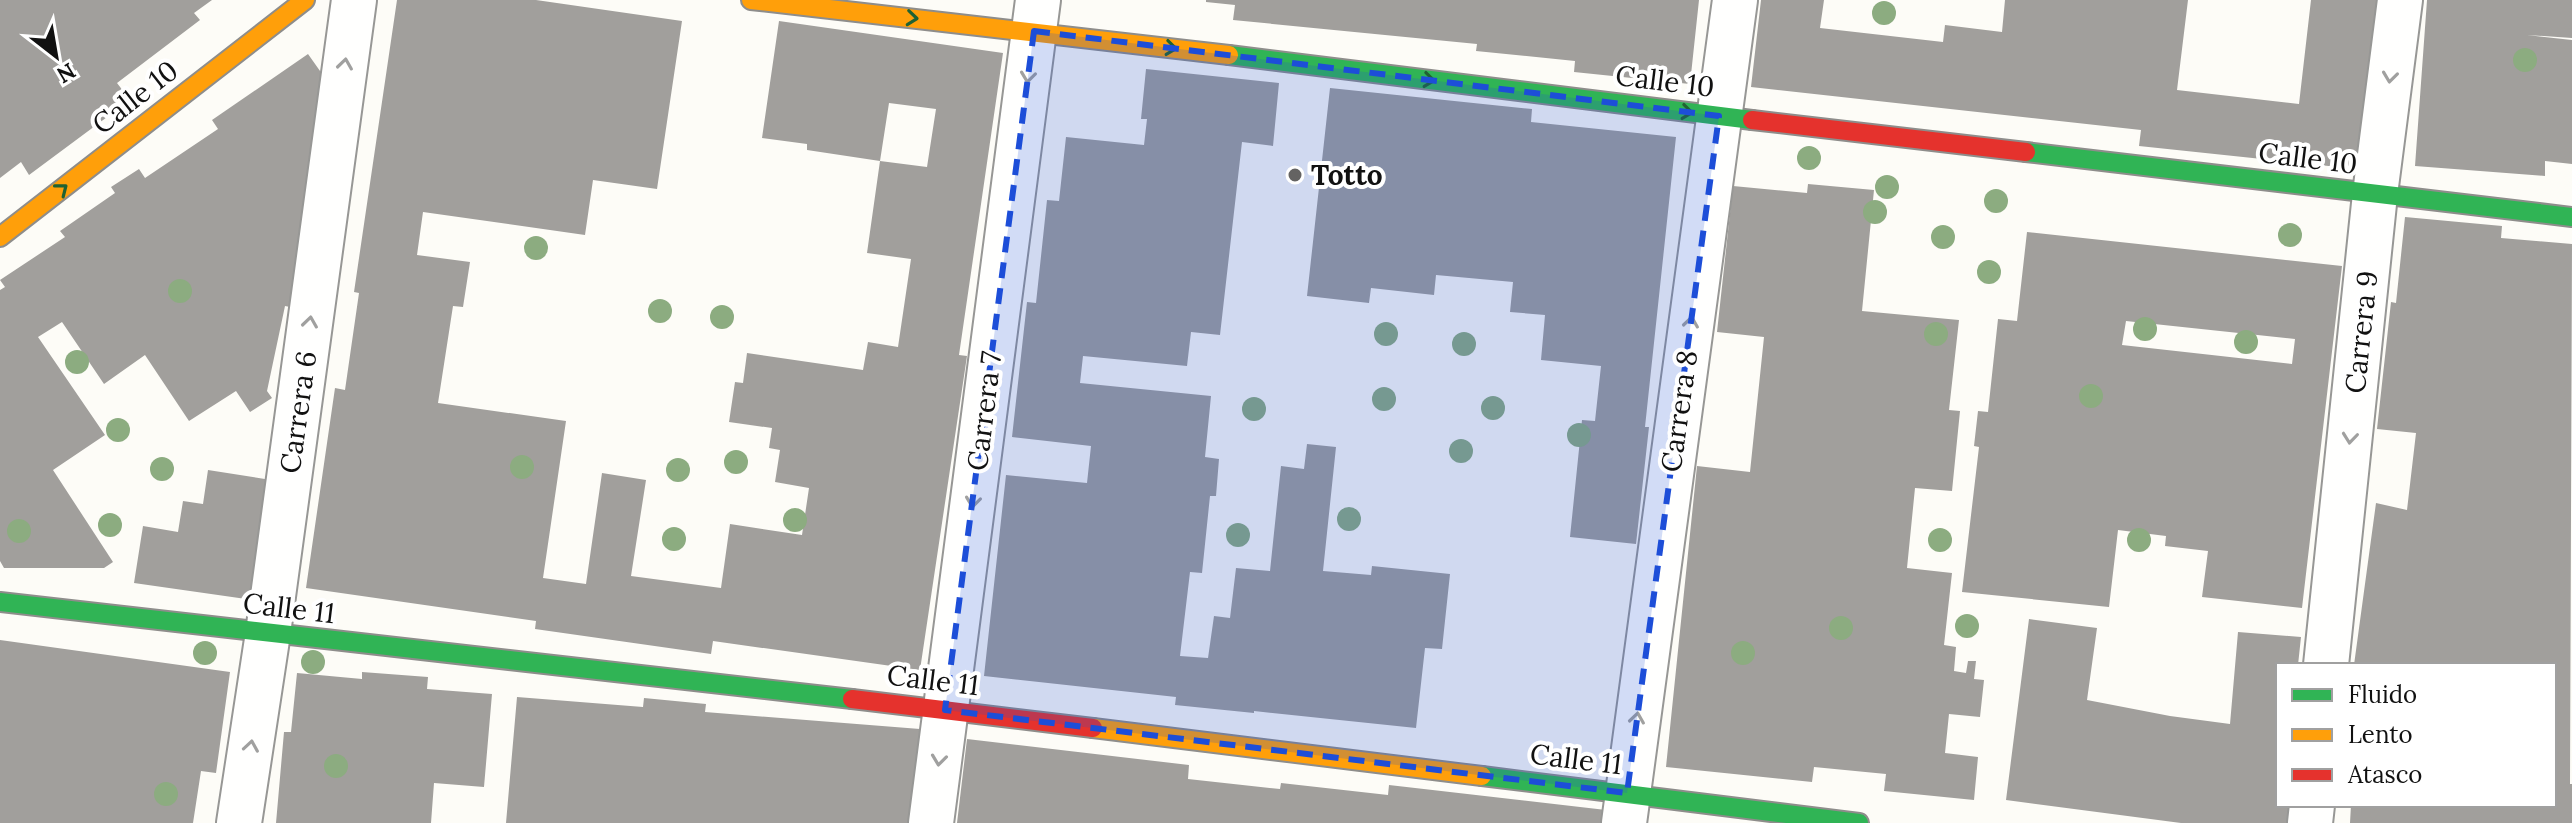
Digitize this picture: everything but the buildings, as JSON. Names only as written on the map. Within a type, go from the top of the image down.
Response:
[{"type":"main road","name":"Calle 10","points":[[0,237],[305,0]]},
{"type":"main road","name":"Calle 10","points":[[751,0],[1036,15],[1719,116],[2572,217]]},
{"type":"main road","name":"Calle 11","points":[[0,602],[945,710],[1626,808],[1859,823]]},
{"type":"street","name":"Carrera 6","points":[[239,823],[268,633],[354,0]]},
{"type":"street","name":"Carrera 8","points":[[1626,808],[1735,0]]},
{"type":"street","name":"Carrera 9","points":[[2326,663],[2375,194],[2400,0]]},
{"type":"street","name":"Carrera 7","points":[[931,823],[1036,15]]},
{"type":"highlighted area","points":[[1034,31],[1719,116],[1627,793],[945,710]]},
{"type":"traffic: fast","points":[[1229,55],[1752,120]]},
{"type":"traffic: fast","points":[[2026,152],[2572,217]]},
{"type":"traffic: fast","points":[[0,602],[852,699]]},
{"type":"traffic: fast","points":[[1482,776],[1859,823]]},
{"type":"traffic: slow","points":[[0,237],[305,0]]},
{"type":"traffic: slow","points":[[751,0],[1229,55]]},
{"type":"traffic: slow","points":[[1093,728],[1482,776]]},
{"type":"traffic: jam","points":[[1752,120],[2026,152]]},
{"type":"traffic: jam","points":[[852,699],[1093,728]]},
{"type":"place","name":"Totto","points":[[1295,175]]}]
